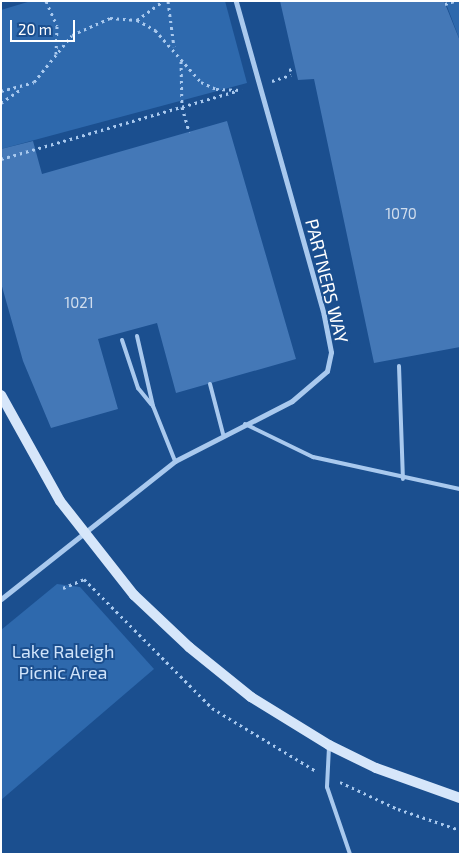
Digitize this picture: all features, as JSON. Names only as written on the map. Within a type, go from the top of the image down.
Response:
[{"type":"street","name":"PARTNERS WAY","points":[[1,599],[175,461],[315,385],[327,371],[331,352],[236,1]]},
{"type":"street","points":[[1,395],[37,464],[84,532],[134,595],[189,647],[251,697],[329,745],[376,768],[460,798]]},
{"type":"lane","points":[[137,336],[153,406],[175,461]]},
{"type":"lane","points":[[122,340],[138,388],[153,406]]},
{"type":"lane","points":[[399,366],[403,479]]},
{"type":"lane","points":[[210,384],[223,434]]},
{"type":"lane","points":[[245,424],[313,457],[403,479],[460,489]]},
{"type":"lane","points":[[329,745],[327,787],[350,854]]},
{"type":"path","points":[[46,1],[57,26],[56,57]]},
{"type":"path","points":[[1,104],[44,75],[72,35],[94,22],[137,20],[163,1]]},
{"type":"path","points":[[1,159],[242,90],[216,89],[202,82],[180,60],[174,47],[168,1]]},
{"type":"path","points":[[446,4],[455,1]]},
{"type":"path","points":[[137,20],[174,47]]},
{"type":"path","points":[[180,60],[182,107],[189,132]]},
{"type":"path","points":[[290,70],[295,68]]},
{"type":"path","points":[[271,81],[291,75]]},
{"type":"path","points":[[1,91],[23,88]]},
{"type":"path","points":[[63,588],[84,579],[212,708],[298,762]]},
{"type":"path","points":[[342,784],[460,830]]},
{"type":"green space","points":[[31,1],[225,1],[247,83],[1,149],[1,10]]},
{"type":"green space","points":[[445,1],[460,1],[460,41],[456,30]]},
{"type":"green space","name":"Lake Raleigh Picnic Area","points":[[57,584],[80,587],[154,669],[1,800],[1,630]]},
{"type":"building","points":[[280,1],[444,1],[460,41],[460,347],[374,363],[314,79],[298,80]]},
{"type":"building","points":[[227,121],[296,359],[176,393],[157,323],[98,339],[118,409],[51,428],[23,361],[1,283],[1,149],[33,141],[42,174]]}]
